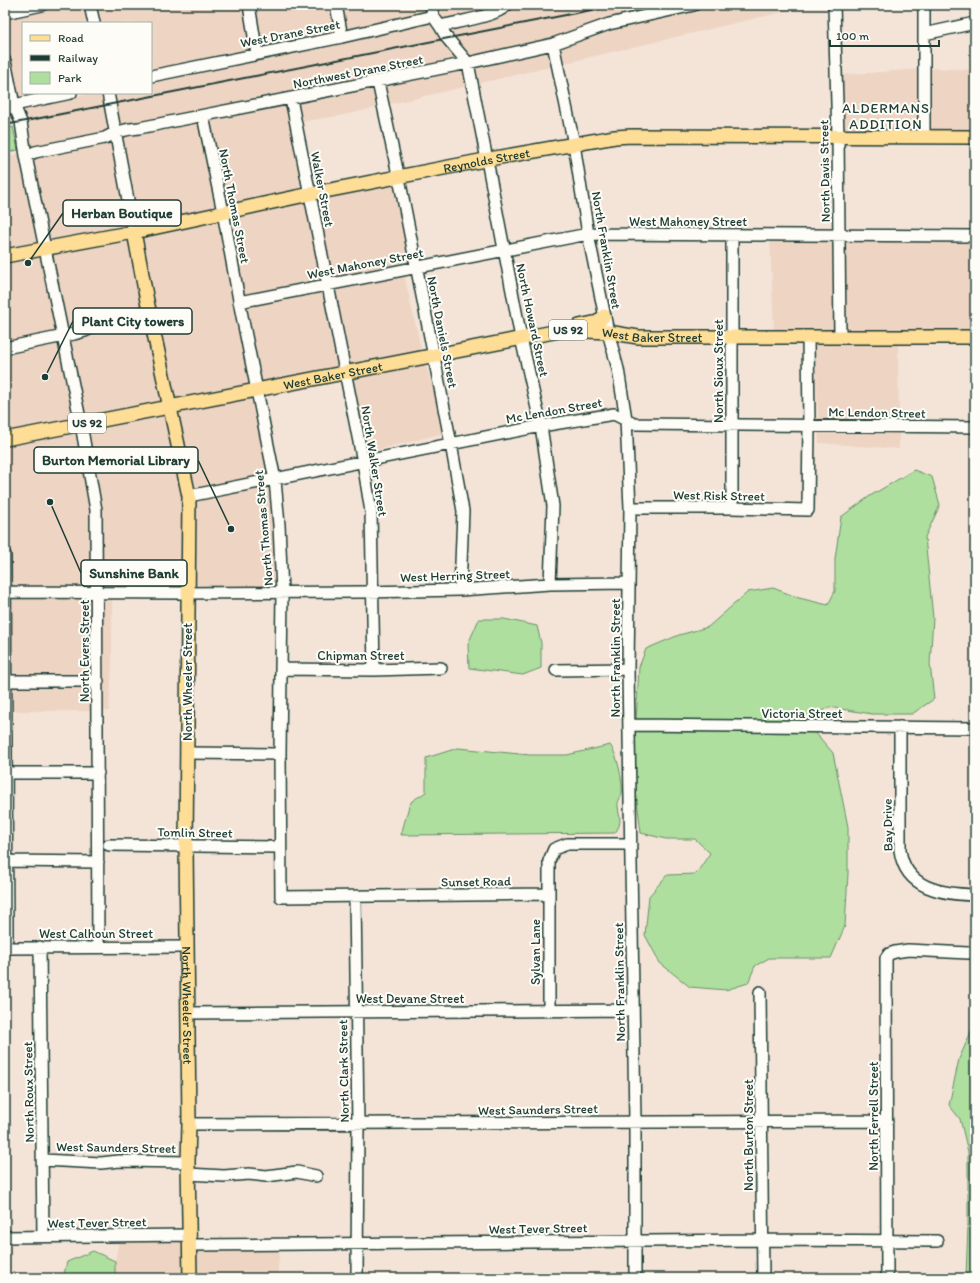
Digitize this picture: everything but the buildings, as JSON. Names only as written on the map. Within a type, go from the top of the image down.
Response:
[{"type":"main road","name":"Reynolds Street","points":[[5,256],[134,232],[310,194],[602,139],[631,136],[975,136]]},
{"type":"main road","name":"North Wheeler Street","points":[[134,232],[188,496],[186,846],[190,1278]]},
{"type":"main road","name":"US 92","points":[[564,330],[598,322],[604,316]]},
{"type":"main road","name":"West Baker Street","points":[[169,407],[564,330],[608,332],[638,337],[975,337]]},
{"type":"main road","name":"US 92","points":[[5,439],[169,407]]},
{"type":"street","points":[[5,12],[42,5]]},
{"type":"street","points":[[90,5],[94,22]]},
{"type":"street","points":[[249,5],[257,54]]},
{"type":"street","points":[[336,5],[342,37]]},
{"type":"street","points":[[440,26],[492,14],[503,9],[506,5]]},
{"type":"street","name":"Northwest Drane Street","points":[[26,156],[35,152],[105,138],[115,132],[468,64],[553,44],[609,24],[694,5]]},
{"type":"street","name":"North Davis Street","points":[[834,5],[838,136],[840,337]]},
{"type":"street","points":[[924,5],[924,136]]},
{"type":"street","points":[[432,11],[447,38],[468,64]]},
{"type":"street","name":"West Drane Street","points":[[152,76],[342,37],[432,11]]},
{"type":"street","points":[[924,34],[975,23]]},
{"type":"street","name":"North Franklin Street","points":[[553,44],[574,144],[588,234],[604,316],[618,369],[626,419],[630,508],[628,669],[635,1122],[635,1278]]},
{"type":"street","name":"North Evers Street","points":[[5,61],[10,107],[21,122],[26,156],[82,424],[96,510],[98,592],[98,947]]},
{"type":"street","name":"North Howard Street","points":[[468,64],[521,338],[541,426],[553,506],[550,584]]},
{"type":"street","name":"North Daniels Street","points":[[378,82],[399,177],[463,511],[460,590]]},
{"type":"street","points":[[10,107],[67,94]]},
{"type":"street","name":"North Wheeler Street","points":[[108,94],[134,232]]},
{"type":"street","name":"Walker Street","points":[[291,99],[328,284]]},
{"type":"street","name":"North Thomas Street","points":[[203,116],[275,480],[282,592],[280,754],[281,897]]},
{"type":"street","name":"West Mahoney Street","points":[[239,302],[588,234],[975,236]]},
{"type":"street","name":"North Sioux Street","points":[[732,235],[732,508]]},
{"type":"street","name":"North Walker Street","points":[[328,284],[363,462],[371,512],[374,670]]},
{"type":"street","points":[[5,348],[64,337],[85,331],[100,323],[151,320]]},
{"type":"street","points":[[808,337],[809,425]]},
{"type":"street","name":"Mc Lendon Street","points":[[188,496],[275,480],[541,426],[614,414],[634,424],[975,427]]},
{"type":"street","name":"West Risk Street","points":[[630,508],[808,510],[809,425]]},
{"type":"street","points":[[5,555],[7,938],[5,943]]},
{"type":"street","name":"West Herring Street","points":[[5,592],[372,592],[460,590],[550,584],[629,583]]},
{"type":"street","name":"Chipman Street","points":[[281,669],[374,670],[441,668]]},
{"type":"street","points":[[556,670],[628,669]]},
{"type":"street","points":[[6,681],[98,681]]},
{"type":"street","name":"Victoria Street","points":[[629,725],[975,728]]},
{"type":"street","name":"Bay Drive","points":[[900,727],[900,850],[903,866],[910,876],[937,890],[975,895]]},
{"type":"street","points":[[187,753],[280,754]]},
{"type":"street","points":[[6,773],[98,772]]},
{"type":"street","points":[[549,894],[549,861],[554,849],[567,844],[631,844]]},
{"type":"street","name":"Tomlin Street","points":[[109,845],[280,847]]},
{"type":"street","points":[[6,861],[98,862]]},
{"type":"street","name":"Sunset Road","points":[[281,897],[549,894]]},
{"type":"street","name":"Sylvan Lane","points":[[549,894],[549,1010]]},
{"type":"street","name":"North Clark Street","points":[[354,897],[358,1124],[356,1244],[357,1278]]},
{"type":"street","name":"North Roux Street","points":[[40,947],[43,1236]]},
{"type":"street","name":"West Calhoun Street","points":[[5,948],[187,947]]},
{"type":"street","name":"North Ferrell Street","points":[[887,1278],[886,965],[888,954],[908,950],[968,953],[975,952]]},
{"type":"street","name":"North Burton Street","points":[[760,992],[762,1278]]},
{"type":"street","name":"West Devane Street","points":[[188,1013],[633,1010]]},
{"type":"street","name":"West Saunders Street","points":[[189,1124],[887,1121]]},
{"type":"street","name":"West Saunders Street","points":[[43,1160],[101,1163],[119,1161],[188,1168],[224,1176],[249,1174],[266,1176],[297,1172],[316,1176]]},
{"type":"street","name":"West Tever Street","points":[[5,1237],[43,1236],[356,1244],[762,1240],[938,1241]]},
{"type":"shaded area","points":[[63,5],[86,5],[90,22],[22,22],[22,94],[45,94],[17,100],[5,42],[5,17]]},
{"type":"shaded area","points":[[94,5],[245,5],[252,51],[152,71],[152,22],[98,22]]},
{"type":"shaded area","points":[[253,5],[332,5],[338,34],[260,49]]},
{"type":"shaded area","points":[[340,5],[427,5],[429,13],[345,32]]},
{"type":"shaded area","points":[[435,5],[501,5],[441,22]]},
{"type":"shaded area","points":[[512,5],[676,5],[552,40],[469,59],[446,29]]},
{"type":"shaded area","points":[[713,5],[813,5],[561,64],[557,47],[610,29]]},
{"type":"shaded area","points":[[432,21],[460,61],[118,127],[112,94],[152,94],[152,80]]},
{"type":"shaded area","points":[[550,49],[554,66],[476,84],[472,67]]},
{"type":"shaded area","points":[[465,68],[468,86],[387,105],[383,85]]},
{"type":"shaded area","points":[[920,69],[921,131],[842,132],[840,75]]},
{"type":"shaded area","points":[[928,69],[975,70],[975,129],[928,130]]},
{"type":"shaded area","points":[[375,86],[380,107],[339,116],[300,122],[296,102]]},
{"type":"shaded area","points":[[86,94],[104,94],[111,130],[104,134],[29,150],[20,108]]},
{"type":"shaded area","points":[[289,104],[306,191],[226,207],[208,120]]},
{"type":"shaded area","points":[[200,121],[218,208],[137,227],[120,135]]},
{"type":"shaded area","points":[[113,138],[130,228],[49,244],[31,158]]},
{"type":"shaded area","points":[[21,153],[41,245],[5,252],[5,157]]},
{"type":"shaded area","points":[[396,182],[412,264],[330,279],[315,198]]},
{"type":"shaded area","points":[[307,199],[323,281],[242,297],[227,215]]},
{"type":"shaded area","points":[[220,217],[251,384],[248,386],[172,402],[139,235]]},
{"type":"shaded area","points":[[131,237],[147,316],[67,332],[51,252]]},
{"type":"shaded area","points":[[770,239],[835,240],[836,333],[774,333]]},
{"type":"shaded area","points":[[843,240],[975,240],[975,333],[843,333]]},
{"type":"shaded area","points":[[43,253],[59,333],[5,344],[5,261]]},
{"type":"shaded area","points":[[404,274],[422,353],[348,367],[332,287]]},
{"type":"shaded area","points":[[325,289],[340,369],[259,383],[243,305]]},
{"type":"shaded area","points":[[148,324],[164,403],[84,419],[68,340],[101,327]]},
{"type":"shaded area","points":[[61,341],[77,421],[5,435],[5,352]]},
{"type":"shaded area","points":[[815,341],[898,341],[899,422],[818,421]]},
{"type":"shaded area","points":[[425,361],[445,433],[365,453],[349,375]]},
{"type":"shaded area","points":[[250,394],[269,477],[191,491],[174,410]]},
{"type":"shaded area","points":[[166,412],[185,497],[184,586],[101,588],[86,427]]},
{"type":"shaded area","points":[[78,429],[93,510],[94,588],[9,587],[8,510],[5,492],[5,443]]},
{"type":"shaded area","points":[[818,429],[899,430],[899,449],[819,443]]},
{"type":"shaded area","points":[[271,485],[275,586],[191,586],[192,500]]},
{"type":"shaded area","points":[[9,596],[94,596],[94,676],[10,677]]},
{"type":"shaded area","points":[[101,596],[112,596],[112,668],[109,711],[102,711]]},
{"type":"shaded area","points":[[10,685],[94,685],[94,711],[10,711]]},
{"type":"shaded area","points":[[119,1239],[186,1239],[186,1278],[115,1278],[115,1261]]},
{"type":"shaded area","points":[[280,1248],[277,1278],[194,1278],[194,1249]]},
{"type":"green space","points":[[13,127],[18,150],[5,153],[5,129]]},
{"type":"green space","points":[[914,470],[932,477],[940,505],[925,537],[933,618],[930,664],[934,699],[912,714],[872,714],[829,707],[807,722],[636,721],[639,667],[646,649],[679,635],[708,627],[748,592],[773,588],[799,598],[828,605],[835,591],[835,559],[841,517],[870,496]]},
{"type":"green space","points":[[479,619],[504,619],[537,626],[541,643],[541,668],[523,675],[469,668],[468,644]]},
{"type":"green space","points":[[635,730],[814,731],[833,753],[848,827],[848,873],[845,926],[831,958],[769,958],[755,966],[748,983],[726,990],[690,987],[660,963],[645,935],[649,896],[667,875],[696,874],[710,853],[695,839],[666,839],[641,833],[634,775]]},
{"type":"green space","points":[[610,745],[617,760],[622,787],[622,794],[618,804],[620,823],[615,833],[401,835],[409,806],[412,801],[426,792],[426,758],[458,748],[530,755],[567,755]]},
{"type":"green space","points":[[975,1023],[975,1278],[966,1278],[968,1152],[960,1119],[949,1105],[959,1059]]},
{"type":"green space","points":[[93,1251],[115,1261],[115,1278],[63,1278],[67,1262]]},
{"type":"railway","points":[[5,125],[617,5]]},
{"type":"place","name":"Herban Boutique","points":[[28,263]]},
{"type":"place","name":"Plant City towers","points":[[45,377]]},
{"type":"place","name":"Sunshine Bank","points":[[50,502]]},
{"type":"place","name":"Burton Memorial Library","points":[[231,529]]},
{"type":"district","name":"ALDERMANS ADDITION","points":[[886,116]]}]
